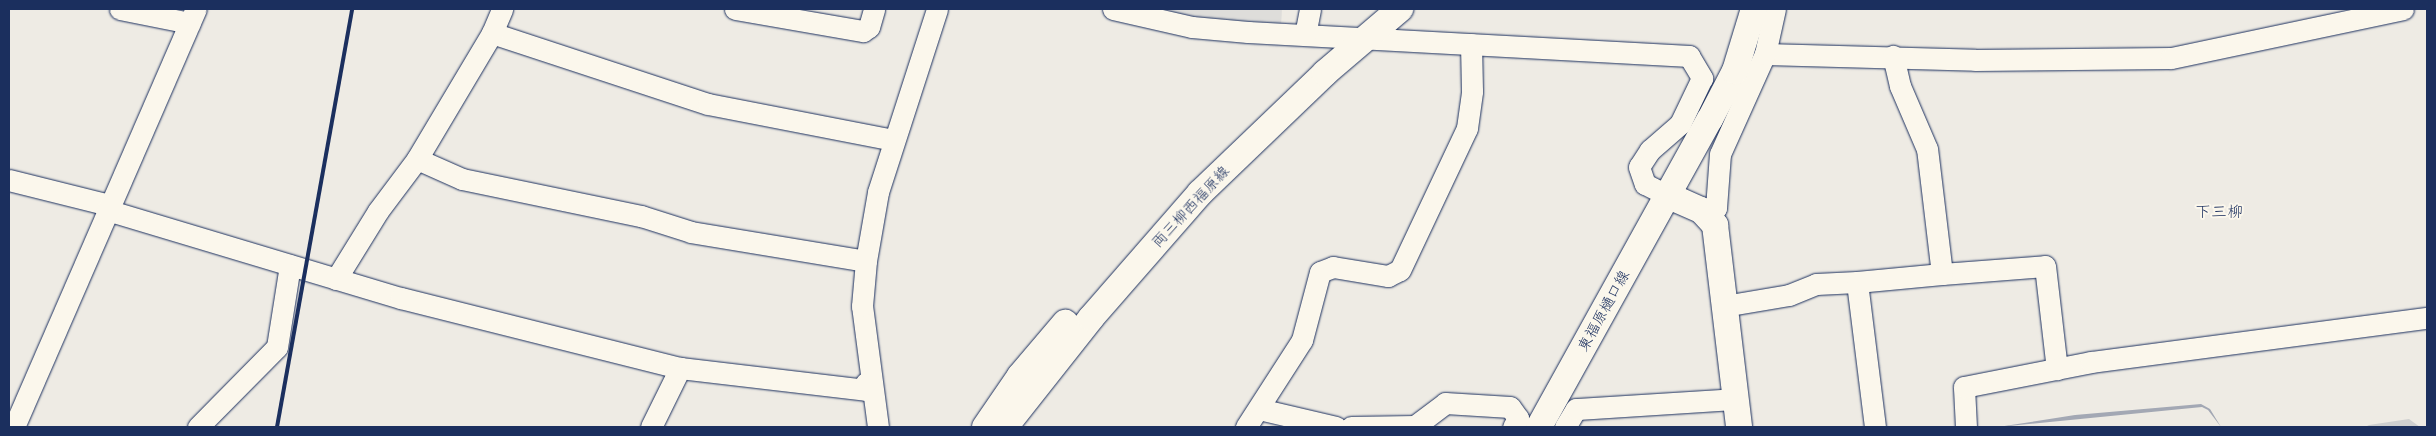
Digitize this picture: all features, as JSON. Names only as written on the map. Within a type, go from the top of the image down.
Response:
[{"type":"main road","name":"両三柳西福原線","points":[[1005,427],[1091,318],[1200,194],[1354,38],[1375,9]]},
{"type":"main road","name":"両三柳西福原線","points":[[985,427],[1020,376],[1168,206],[1288,86],[1354,38],[1400,9]]},
{"type":"main road","name":"東福原樋口線","points":[[1539,427],[1669,196],[1735,71],[1754,9]]},
{"type":"main road","points":[[1669,196],[1710,216],[1715,225],[1738,427]]},
{"type":"street","points":[[14,427],[193,16],[120,9]]},
{"type":"street","points":[[336,279],[378,211],[417,159],[492,33],[502,9]]},
{"type":"street","points":[[735,9],[863,31],[869,27],[874,9]]},
{"type":"street","points":[[878,427],[862,306],[866,261],[878,192],[937,9]]},
{"type":"street","points":[[1113,9],[1192,27],[1354,38],[1689,56],[1702,78],[1680,124],[1650,150],[1639,168],[1645,184],[1669,196]]},
{"type":"street","points":[[1305,35],[1310,9]]},
{"type":"street","points":[[1710,216],[1716,208],[1720,154],[1766,54],[1775,9]]},
{"type":"street","points":[[1766,54],[1892,56],[1975,60],[2172,58],[2403,9]]},
{"type":"street","points":[[492,33],[708,104],[894,140]]},
{"type":"street","points":[[1246,427],[1302,340],[1320,272],[1333,267],[1388,276],[1400,270],[1466,128],[1472,91],[1471,44]]},
{"type":"street","points":[[1892,56],[1900,86],[1927,149],[1942,274]]},
{"type":"street","points":[[417,159],[462,178],[641,216],[691,232],[866,261]]},
{"type":"street","points":[[9,180],[108,208],[336,279],[543,336],[680,368],[866,390],[866,383],[871,382]]},
{"type":"street","points":[[198,427],[277,347],[290,265]]},
{"type":"street","points":[[1724,306],[1789,296],[1816,284],[2045,266],[2057,369]]},
{"type":"street","points":[[1857,282],[1875,427]]},
{"type":"street","points":[[1966,427],[1964,386],[2057,369],[2427,318]]},
{"type":"street","points":[[651,427],[680,368]]},
{"type":"street","points":[[1565,427],[1576,409],[1734,398]]},
{"type":"street","points":[[1351,427],[1415,426],[1445,403],[1510,407],[1518,418],[1513,427]]},
{"type":"street","points":[[1259,409],[1336,427]]},
{"type":"shaded area","points":[[1134,9],[1282,9],[1281,27],[1191,20]]},
{"type":"shaded area","points":[[2201,404],[2210,409],[2221,427],[2208,410],[2202,407],[1998,427],[2075,415]]},
{"type":"shaded area","points":[[2409,419],[2420,427],[2365,427],[2369,425]]},
{"type":"railway","points":[[277,427],[352,9]]},
{"type":"district","name":"下三柳","points":[[2219,212]]}]
